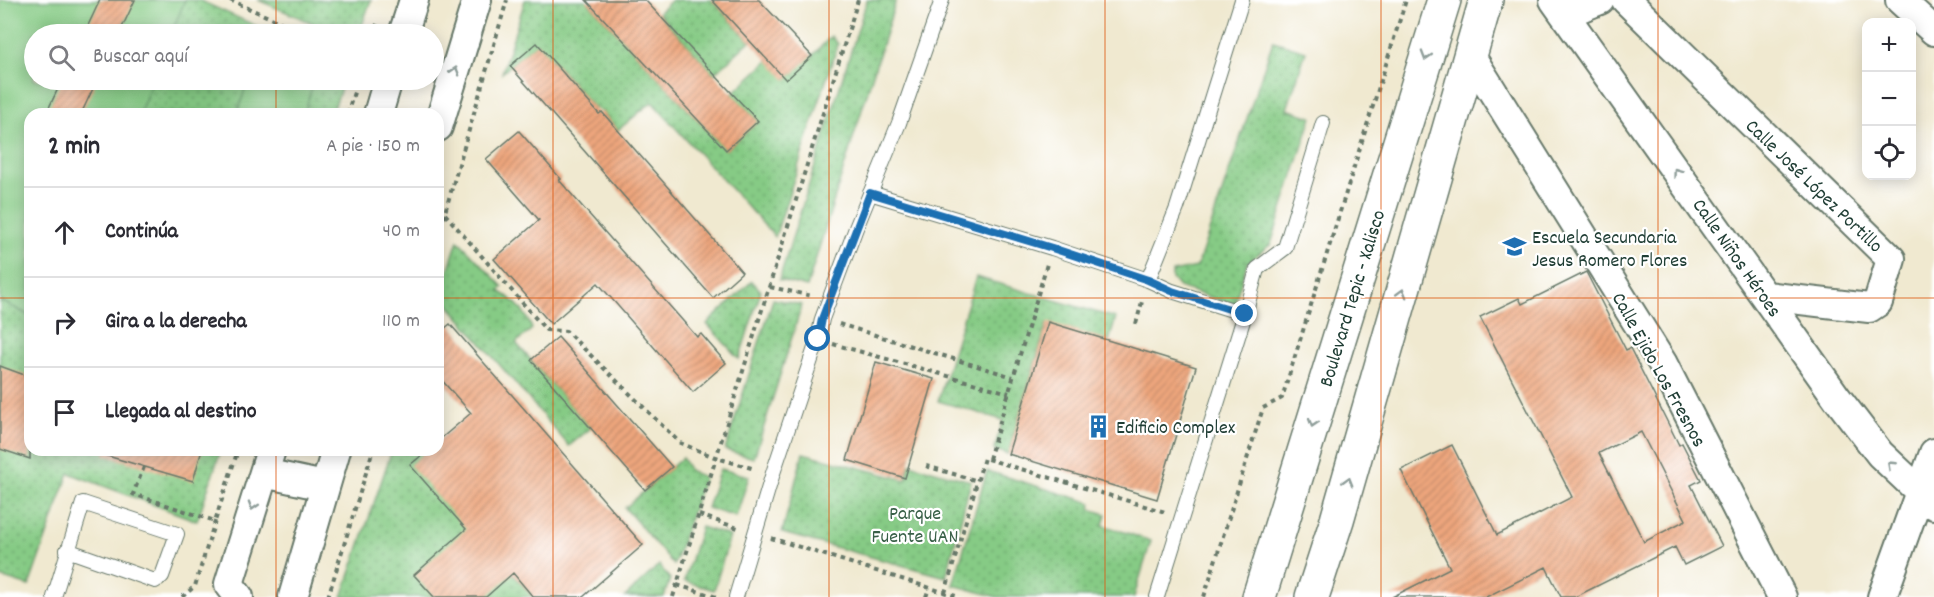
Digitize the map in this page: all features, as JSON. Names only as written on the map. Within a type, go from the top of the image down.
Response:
[{"type":"main road","name":"Boulevard Tepic - Xalisco","points":[[1259,597],[1444,0]]},
{"type":"main road","points":[[1312,597],[1337,520],[1486,0]]},
{"type":"street","points":[[406,24],[414,0]]},
{"type":"street","points":[[444,108],[477,0]]},
{"type":"street","points":[[1559,7],[1600,0]]},
{"type":"street","name":"Calle José López Portillo","points":[[1626,0],[1891,260],[1878,302],[1869,308],[1766,296]]},
{"type":"street","points":[[1900,0],[1934,31]]},
{"type":"street","name":"Calle Niños Héroes","points":[[1559,7],[1837,398],[1880,454],[1926,498]]},
{"type":"street","name":"Calle Ejido Los Fresnos","points":[[1470,56],[1663,364],[1782,597]]},
{"type":"street","points":[[380,108],[385,90]]},
{"type":"street","points":[[1882,597],[1926,498],[1934,453]]},
{"type":"street","points":[[293,597],[334,456]]},
{"type":"street","points":[[228,593],[267,461],[324,486]]},
{"type":"lane","points":[[736,597],[773,473],[818,339],[822,319],[899,123],[942,0]]},
{"type":"lane","points":[[1148,280],[1177,208],[1242,0]]},
{"type":"lane","points":[[1157,597],[1257,269],[1285,248],[1323,123]]},
{"type":"lane","points":[[870,193],[1052,248],[1148,280],[1172,291],[1245,314]]},
{"type":"lane","points":[[54,597],[67,550],[83,503],[177,534],[162,576],[155,581],[67,550]]},
{"type":"lane","points":[[1323,597],[1337,551],[1337,520]]},
{"type":"path","points":[[230,0],[284,24]]},
{"type":"path","points":[[444,217],[507,0]]},
{"type":"path","points":[[673,597],[858,0]]},
{"type":"path","points":[[1204,597],[1263,408],[1282,398],[1406,0]]},
{"type":"path","points":[[349,108],[355,90]]},
{"type":"path","points":[[445,214],[546,330],[566,331],[680,443],[717,458],[773,473]]},
{"type":"path","points":[[989,459],[1052,248]]},
{"type":"path","points":[[1136,324],[1148,280]]},
{"type":"path","points":[[770,287],[830,300]]},
{"type":"path","points":[[822,319],[1013,377]]},
{"type":"path","points":[[818,339],[1009,393]]},
{"type":"path","points":[[182,597],[195,586],[236,456]]},
{"type":"path","points":[[328,597],[371,456]]},
{"type":"path","points":[[945,593],[984,458],[1183,517]]},
{"type":"path","points":[[926,466],[978,481]]},
{"type":"path","points":[[144,467],[133,494],[215,521]]},
{"type":"path","points":[[699,515],[959,597]]},
{"type":"path","points":[[677,585],[717,597]]},
{"type":"path","points":[[926,597],[929,588]]},
{"type":"green space","points":[[0,0],[185,0],[175,24],[24,24],[24,90],[149,90],[141,108],[24,108],[24,313],[0,300]]},
{"type":"green space","points":[[185,0],[199,0],[252,24],[175,24]]},
{"type":"green space","points":[[258,0],[371,0],[363,24],[314,24]]},
{"type":"green space","points":[[525,0],[586,0],[726,150],[758,121],[732,94],[768,61],[812,56],[831,36],[838,44],[775,237],[652,102],[618,130],[602,112],[592,106],[537,43],[502,73]]},
{"type":"green space","points":[[672,0],[712,0],[750,41],[714,74],[658,13]]},
{"type":"green space","points":[[867,0],[896,0],[807,287],[779,280]]},
{"type":"green space","points":[[1273,41],[1306,51],[1287,109],[1312,117],[1271,244],[1247,263],[1234,305],[1179,287],[1172,279],[1172,272],[1197,267]]},
{"type":"green space","points":[[149,90],[340,90],[334,108],[141,108]]},
{"type":"green space","points":[[245,90],[311,90],[306,108],[239,108]]},
{"type":"green space","points":[[458,240],[503,287],[499,291],[515,302],[527,317],[532,329],[516,343],[591,428],[569,446],[444,300],[444,283]]},
{"type":"green space","points":[[976,277],[1116,318],[1109,341],[1047,323],[1008,454],[994,450],[1003,420],[938,401]]},
{"type":"green space","points":[[752,281],[761,291],[739,359],[707,324]]},
{"type":"green space","points":[[773,299],[802,305],[754,458],[725,450]]},
{"type":"green space","points":[[0,300],[24,313],[24,456],[219,456],[197,521],[69,473],[29,586],[0,577]]},
{"type":"green space","name":"Parque Fuente UAN","points":[[803,453],[906,480],[910,464],[971,481],[946,577],[782,533]]},
{"type":"green space","points":[[390,456],[421,456],[411,465],[464,518],[533,597],[342,597]]},
{"type":"green space","points":[[682,458],[690,471],[704,477],[674,565],[625,508]]},
{"type":"green space","points":[[720,469],[749,476],[736,517],[707,508]]},
{"type":"green space","points":[[987,471],[1092,503],[1090,509],[1106,514],[1103,525],[1151,541],[1134,597],[997,597],[953,585]]},
{"type":"green space","points":[[701,527],[730,536],[714,590],[684,581]]},
{"type":"green space","points":[[659,565],[670,579],[664,597],[625,597]]},
{"type":"building","points":[[100,0],[135,0],[124,24],[89,24]]},
{"type":"building","points":[[586,0],[645,0],[758,121],[726,150]]},
{"type":"building","points":[[712,0],[759,0],[812,56],[786,80]]},
{"type":"building","points":[[537,43],[599,114],[602,112],[742,272],[713,298],[510,66]]},
{"type":"building","points":[[57,90],[92,90],[84,108],[49,108]]},
{"type":"building","points":[[519,131],[697,337],[701,334],[726,363],[693,392],[598,283],[551,324],[494,259],[539,220],[486,159]]},
{"type":"building","points":[[1586,272],[1626,350],[1630,348],[1679,445],[1682,443],[1701,480],[1691,485],[1722,546],[1684,565],[1675,547],[1575,597],[1561,597],[1546,567],[1486,597],[1392,597],[1450,568],[1401,470],[1452,445],[1497,535],[1572,497],[1480,317],[1519,298],[1522,304]],"holes":[[[1641,432],[1686,520],[1644,542],[1599,453]]]},
{"type":"building","name":"Edificio Complex","points":[[1048,322],[1196,367],[1157,499],[1008,454]]},
{"type":"building","points":[[450,324],[643,545],[583,597],[533,597],[513,573],[486,597],[434,597],[414,575],[466,529],[410,465],[421,456],[444,456],[444,436],[471,413],[444,383],[444,329]]},
{"type":"building","points":[[558,337],[672,467],[645,490],[531,360]]},
{"type":"building","points":[[876,362],[934,379],[905,478],[847,460]]},
{"type":"building","points":[[0,366],[24,375],[24,456],[30,456],[30,459],[0,449]]},
{"type":"building","points":[[107,456],[200,456],[193,481]]},
{"type":"place","name":"Escuela Secundaria Jesus Romero Flores","points":[[1514,247]]},
{"type":"place","name":"Edificio Complex","points":[[1098,426]]},
{"type":"route","points":[[818,339],[822,319],[870,193],[1052,248],[1148,280],[1172,291],[1245,314]]}]
